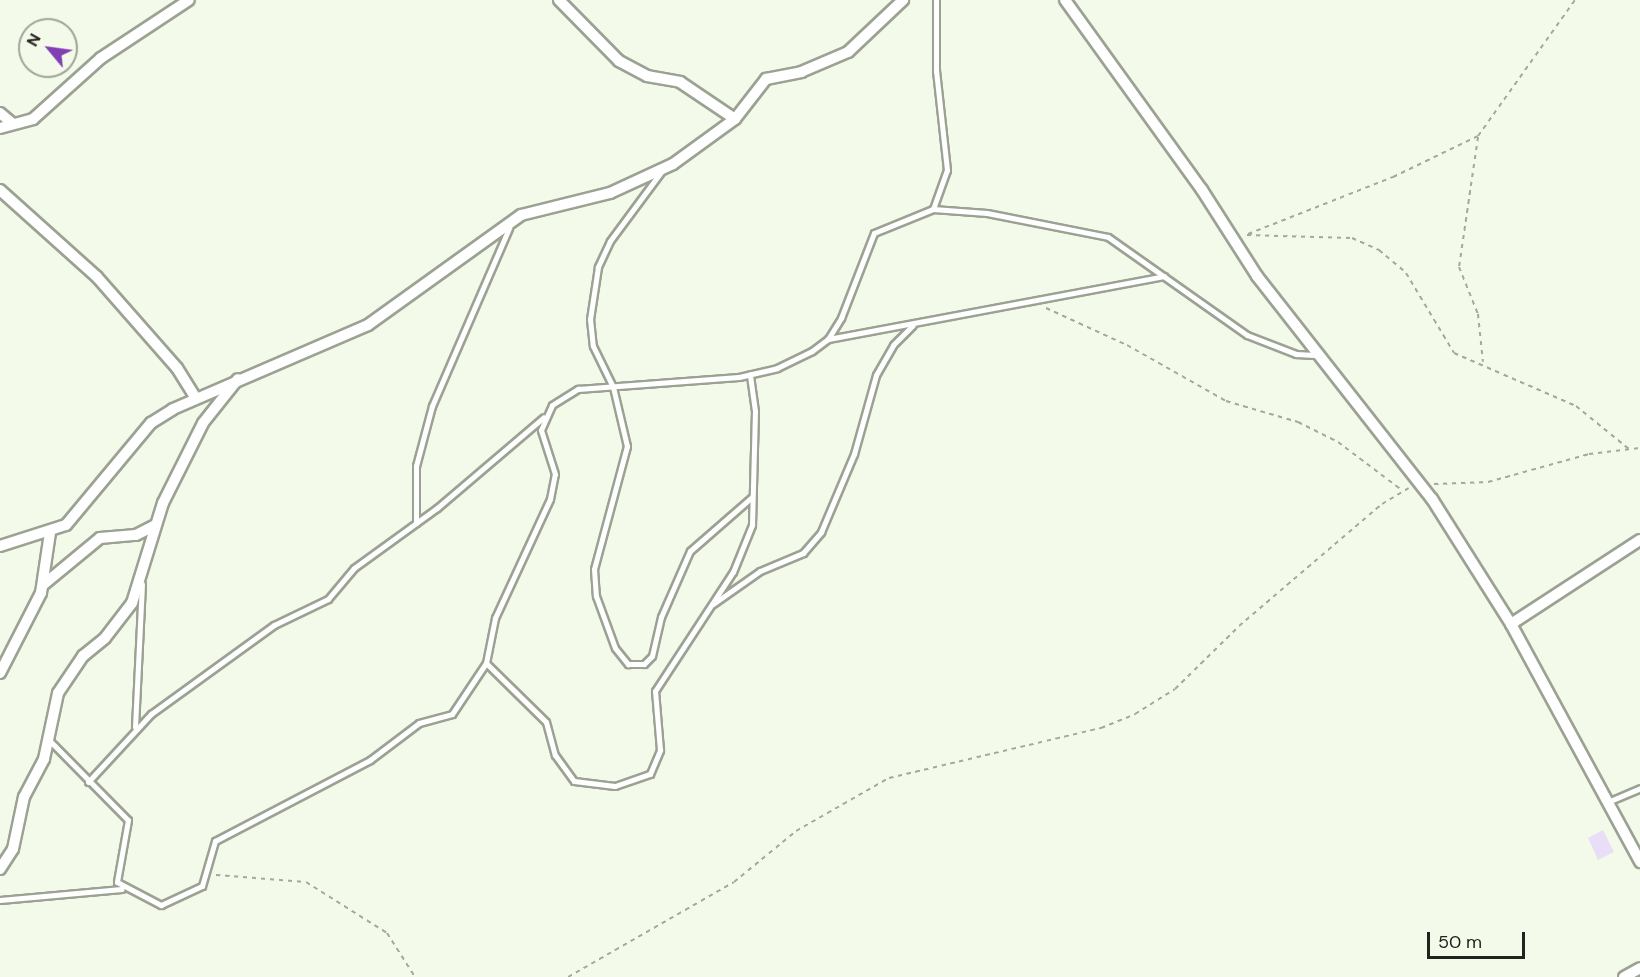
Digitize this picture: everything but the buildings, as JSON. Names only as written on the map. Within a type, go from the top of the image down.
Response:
[{"type":"street","points":[[0,128],[33,119],[101,58],[189,0]]},
{"type":"street","points":[[559,0],[619,61],[647,76],[680,82],[735,119]]},
{"type":"street","points":[[0,546],[50,533],[84,506],[151,423],[242,374],[368,325],[517,217],[610,193],[662,169],[735,119],[766,79],[801,72],[848,52],[903,0]]},
{"type":"street","points":[[1065,0],[1316,355],[1419,483],[1511,624],[1610,801],[1640,862]]},
{"type":"street","points":[[0,113],[12,123]]},
{"type":"street","points":[[0,190],[98,277],[177,368],[195,398]]},
{"type":"street","points":[[0,869],[13,849],[24,797],[49,740],[58,693],[69,673],[120,622],[142,580],[156,525],[203,423],[242,374]]},
{"type":"street","points":[[43,585],[100,538],[136,536],[156,525]]},
{"type":"street","points":[[0,673],[43,585],[50,533]]},
{"type":"street","points":[[1511,624],[1640,540]]},
{"type":"street","points":[[1624,977],[1640,968]]},
{"type":"lane","points":[[933,209],[947,170],[936,71],[936,0]]},
{"type":"lane","points":[[662,169],[610,241],[598,267],[592,337],[613,387],[627,446],[625,470],[594,580],[608,634],[628,664],[649,661],[690,551],[752,497]]},
{"type":"lane","points":[[828,339],[874,233],[933,209],[1108,237],[1247,335],[1316,355]]},
{"type":"lane","points":[[416,523],[416,466],[432,406],[492,259],[517,217]]},
{"type":"lane","points":[[88,782],[135,727],[250,641],[328,599],[354,568],[416,523],[546,415],[565,393],[750,375],[777,368],[828,339],[913,325],[1164,276]]},
{"type":"lane","points":[[711,605],[760,571],[803,554],[821,532],[854,454],[876,375],[892,345],[913,325]]},
{"type":"lane","points":[[486,663],[546,722],[555,755],[574,781],[586,787],[641,782],[650,774],[660,750],[655,691],[711,605],[747,543],[752,497],[755,411],[750,375]]},
{"type":"lane","points":[[0,900],[122,889],[168,904],[192,894],[207,876],[215,840],[370,760],[419,723],[452,714],[486,663],[495,618],[550,499],[555,474],[542,430],[546,415]]},
{"type":"lane","points":[[135,727],[142,580]]},
{"type":"lane","points":[[49,740],[128,820],[115,874],[122,889]]},
{"type":"lane","points":[[1610,801],[1640,788]]},
{"type":"path","points":[[1483,362],[1478,314],[1459,267],[1478,136],[1575,0]]},
{"type":"path","points":[[1234,241],[1393,177],[1478,136]]},
{"type":"path","points":[[1247,235],[1352,238],[1379,250],[1406,273],[1445,344],[1461,357],[1483,362],[1576,406],[1629,449]]},
{"type":"path","points":[[1023,302],[1127,345],[1226,401],[1298,422],[1338,442],[1403,491]]},
{"type":"path","points":[[568,977],[734,882],[796,831],[889,778],[1101,728],[1135,714],[1175,690],[1239,626],[1403,491],[1419,483],[1488,482],[1558,461],[1640,448]]},
{"type":"path","points":[[207,876],[306,882],[387,933],[415,977]]}]
